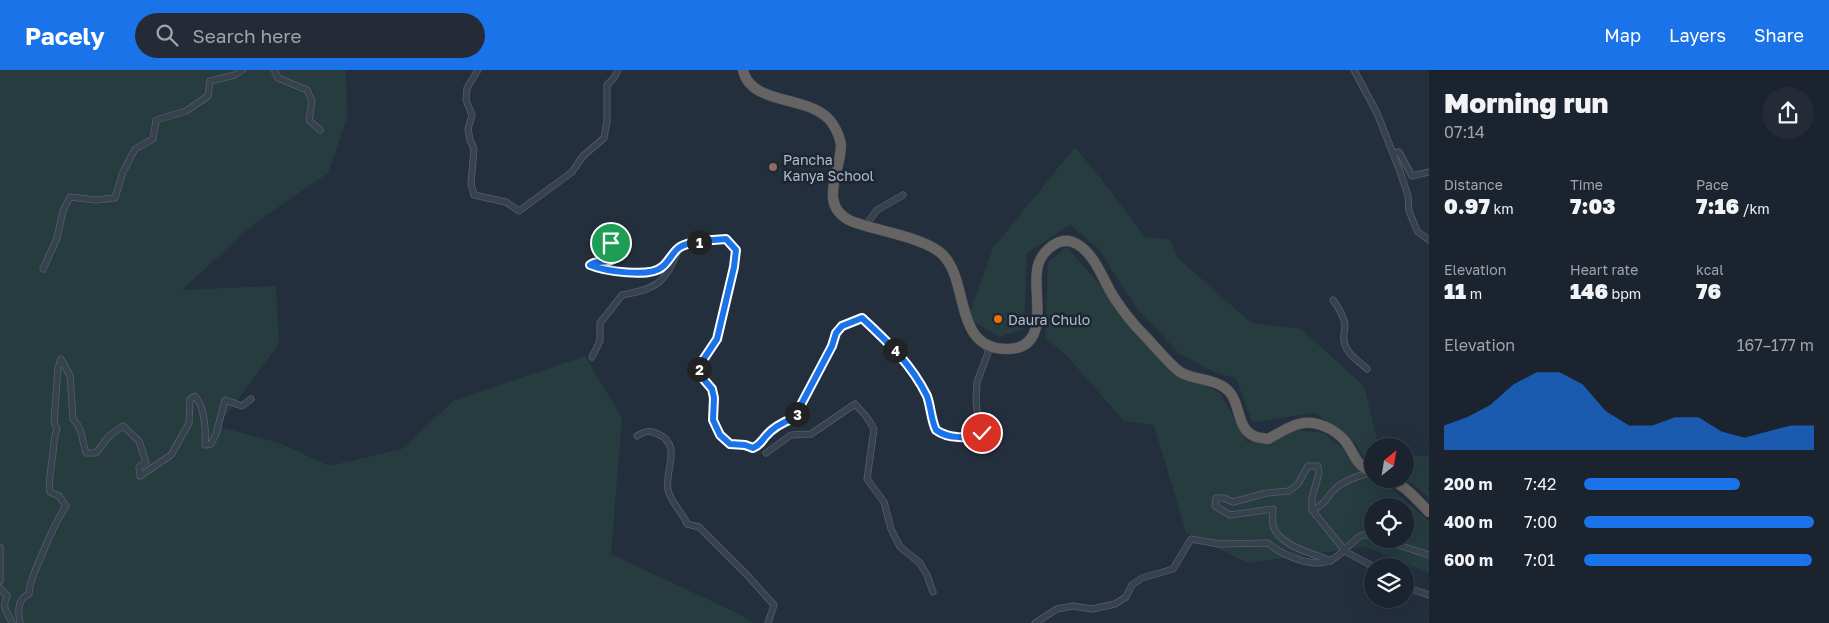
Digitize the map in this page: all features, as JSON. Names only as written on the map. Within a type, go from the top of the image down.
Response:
[{"type":"highway","points":[[743,70],[749,83],[764,94],[811,107],[831,122],[841,146],[834,184],[834,205],[842,216],[865,226],[928,245],[943,255],[953,269],[967,323],[977,337],[986,345],[1007,349],[1026,343],[1032,336],[1039,314],[1037,270],[1043,254],[1056,243],[1074,242],[1085,249],[1092,258],[1127,316],[1180,372],[1221,385],[1231,393],[1245,430],[1253,436],[1268,439],[1289,427],[1304,422],[1318,424],[1334,431],[1345,441],[1359,465],[1364,468]]},
{"type":"highway","points":[[1404,488],[1429,512]]},
{"type":"street","points":[[44,269],[57,238],[63,211],[70,197],[96,200],[115,198],[123,172],[135,149],[153,139],[156,120],[186,111],[208,96],[210,81],[235,75],[242,70]]},
{"type":"street","points":[[274,70],[278,78],[307,90],[312,101],[309,120],[320,130]]},
{"type":"street","points":[[478,70],[467,88],[466,100],[472,115],[468,130],[474,149],[471,184],[474,195],[506,202],[519,211],[572,172],[583,156],[604,138],[607,121],[607,86],[618,70]]},
{"type":"street","points":[[1354,70],[1377,113],[1408,196],[1409,211],[1418,232],[1429,240]]},
{"type":"street","points":[[1393,154],[1400,152],[1412,176],[1429,172]]},
{"type":"street","points":[[865,226],[876,210],[902,195]]},
{"type":"street","points":[[604,227],[617,257],[612,261],[594,262],[590,265],[599,268],[647,272],[661,269],[679,248],[690,243],[726,239],[736,250],[734,267],[717,339],[699,366],[700,375],[712,389],[714,398],[713,420],[720,435],[730,444],[745,445],[753,448],[759,446],[766,435],[781,422],[794,418],[832,346],[836,333],[842,326],[862,318],[892,346],[915,374],[928,398],[936,430],[946,435],[972,437],[986,428],[978,418],[976,390],[977,382],[988,353],[986,345]]},
{"type":"street","points":[[592,357],[600,341],[600,323],[611,307],[622,295],[657,285],[672,266],[679,248]]},
{"type":"street","points":[[1333,300],[1345,324],[1344,342],[1357,361],[1367,369]]},
{"type":"street","points":[[20,623],[18,614],[19,604],[24,596],[28,594],[29,586],[45,544],[66,506],[59,496],[50,492],[48,484],[53,458],[53,438],[57,429],[54,422],[58,368],[61,359],[70,376],[74,420],[81,427],[82,442],[86,453],[96,453],[109,436],[122,426],[140,441],[146,462],[139,467],[140,476],[170,455],[189,423],[190,399],[195,396],[198,399],[205,422],[204,445],[211,444],[216,434],[225,400],[242,406],[251,399]]},
{"type":"street","points":[[766,453],[791,435],[811,434],[854,404],[866,416],[874,429],[867,479],[884,502],[891,529],[900,547],[920,563],[933,592]]},
{"type":"street","points":[[637,436],[642,432],[651,431],[665,437],[670,445],[671,464],[667,488],[671,500],[680,509],[687,524],[699,527],[748,574],[774,605],[768,623]]},
{"type":"street","points":[[1331,561],[1299,550],[1280,537],[1273,526],[1273,509],[1230,515],[1215,506],[1216,498],[1224,498],[1233,502],[1267,493],[1289,491],[1298,484],[1308,466],[1318,466],[1319,473],[1312,498],[1312,510],[1345,550],[1364,562]]},
{"type":"street","points":[[1312,510],[1322,506],[1336,488],[1353,477],[1364,474]]},
{"type":"street","points":[[1034,623],[1057,609],[1073,606],[1092,609],[1115,604],[1126,598],[1132,584],[1142,578],[1173,569],[1191,539],[1220,544],[1268,543],[1288,557],[1320,563],[1331,561],[1364,535]]},
{"type":"street","points":[[0,547],[0,581]]},
{"type":"street","points":[[1408,548],[1429,554]]},
{"type":"street","points":[[0,588],[7,596],[4,604],[12,623]]},
{"type":"street","points":[[1414,590],[1429,595]]},
{"type":"green space","points":[[0,70],[346,70],[347,118],[328,173],[255,223],[182,290],[276,286],[279,344],[218,426],[282,444],[329,466],[402,449],[453,401],[585,356],[622,418],[611,554],[739,614],[754,623],[0,623]]},
{"type":"green space","points":[[1075,147],[1145,237],[1170,240],[1178,258],[1251,323],[1301,329],[1364,386],[1377,438],[1364,438],[1364,457],[1355,443],[1315,413],[1252,422],[1236,378],[1216,373],[1180,354],[1137,309],[1098,248],[1070,225],[1027,253],[1024,329],[999,337],[968,318],[993,248]]},
{"type":"green space","points":[[1067,247],[1174,370],[1220,393],[1247,442],[1298,430],[1324,433],[1364,466],[1364,488],[1390,488],[1402,498],[1364,498],[1364,547],[1248,563],[1186,533],[1154,425],[1124,421],[1065,354],[1045,338],[1048,262]]},
{"type":"green space","points":[[1414,456],[1429,456],[1429,485],[1427,489],[1429,490],[1429,498],[1414,485]]},
{"type":"green space","points":[[1414,508],[1429,521],[1429,573],[1414,567],[1414,558],[1393,558],[1368,548],[1414,548]]},
{"type":"place","name":"Pancha Kanya School","points":[[773,167]]},
{"type":"place","name":"Daura Chulo","points":[[998,319]]},
{"type":"route","points":[[611,243],[617,257],[612,261],[594,262],[590,265],[623,271],[647,272],[661,269],[679,248],[690,243],[726,239],[736,250],[734,267],[717,339],[699,366],[700,375],[704,382],[712,389],[714,398],[713,420],[720,435],[730,444],[745,445],[753,448],[759,446],[766,435],[781,422],[794,418],[832,346],[836,333],[842,326],[862,318],[892,346],[915,374],[928,398],[936,430],[946,435],[964,437],[972,437],[982,433]]}]
